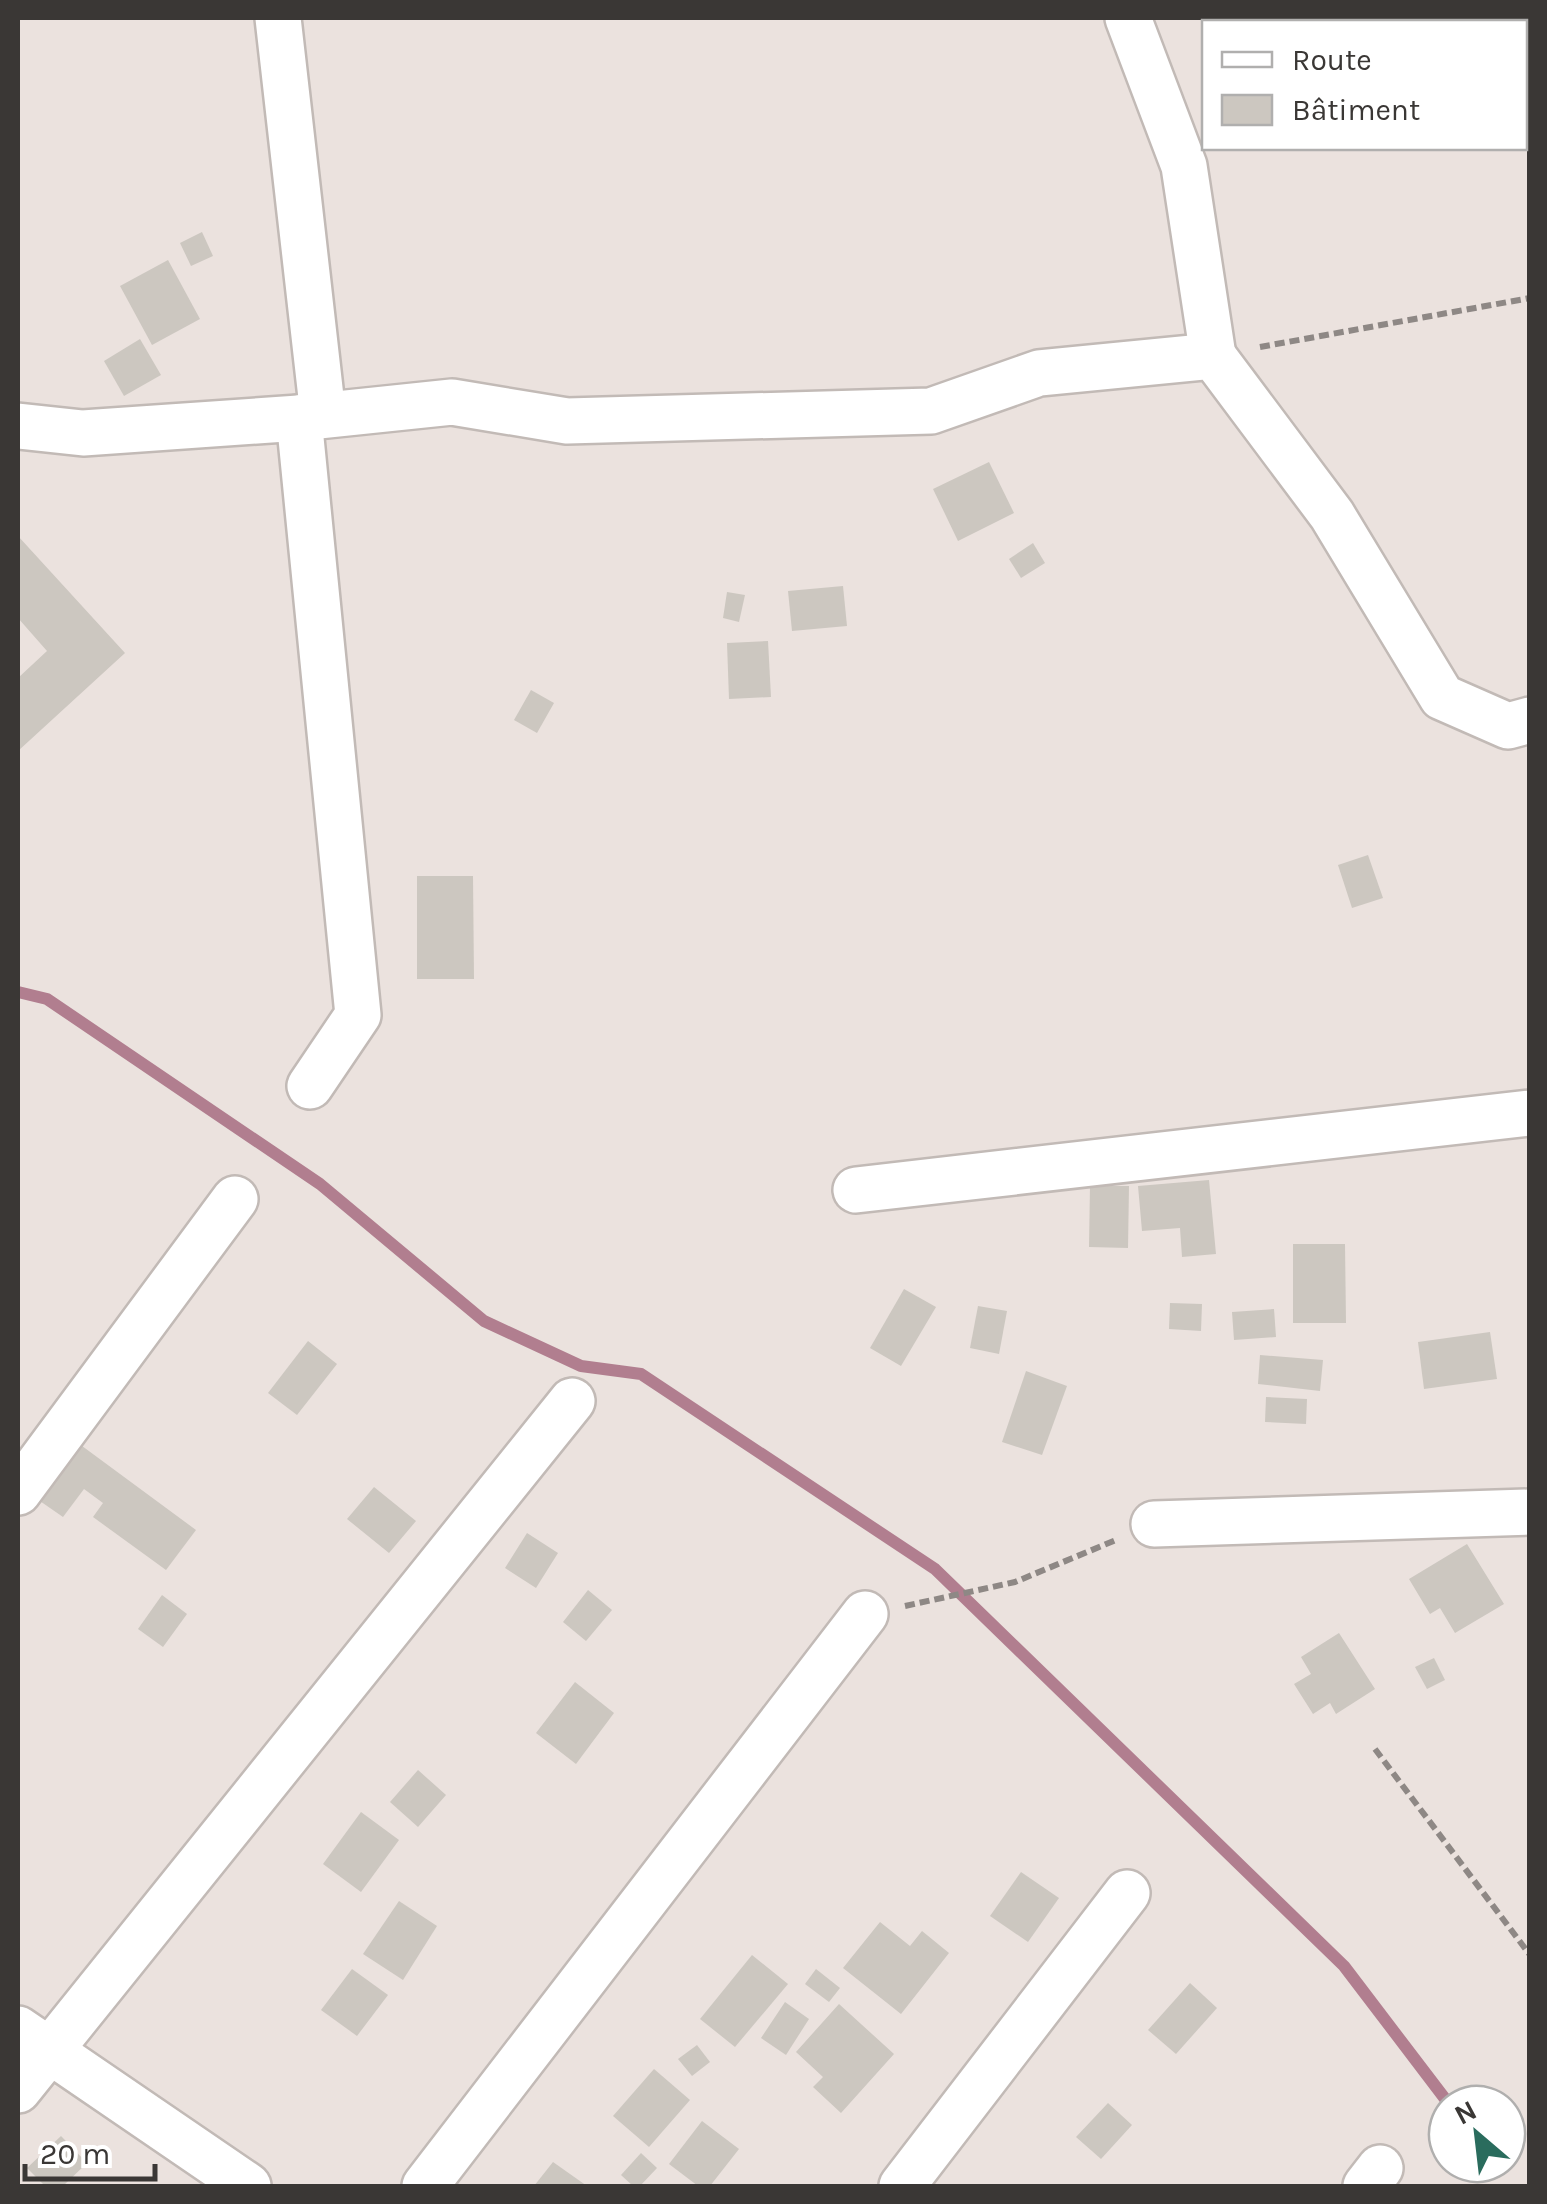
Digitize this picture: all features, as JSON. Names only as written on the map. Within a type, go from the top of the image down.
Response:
[{"type":"street","points":[[278,18],[358,1016],[310,1086]]},
{"type":"street","points":[[1128,18],[1184,166],[1213,356],[1332,515],[1442,697],[1508,726],[1530,720]]},
{"type":"street","points":[[18,426],[83,433],[311,417],[452,402],[567,421],[931,410],[1039,372],[1213,356]]},
{"type":"street","points":[[856,1190],[1530,1113]]},
{"type":"street","points":[[18,1492],[235,1199]]},
{"type":"street","points":[[18,2090],[33,2040],[572,1402]]},
{"type":"street","points":[[1154,1524],[1530,1512]]},
{"type":"street","points":[[424,2186],[864,1614]]},
{"type":"street","points":[[902,2186],[1127,1893]]},
{"type":"street","points":[[33,2040],[248,2186]]},
{"type":"path","points":[[1213,356],[1530,298]]},
{"type":"path","points":[[864,1614],[1015,1582],[1154,1524]]},
{"type":"path","points":[[1375,1748],[1530,1955]]},
{"type":"building","points":[[1262,18],[1318,18],[1318,20]]},
{"type":"building","points":[[202,232],[213,256],[191,266],[180,243]]},
{"type":"building","points":[[168,260],[200,319],[152,345],[120,286]]},
{"type":"building","points":[[140,339],[161,375],[124,396],[104,361]]},
{"type":"building","points":[[989,462],[1014,513],[958,541],[933,489]]},
{"type":"building","points":[[18,536],[125,653],[18,751],[18,678],[47,651],[18,618]]},
{"type":"building","points":[[1033,543],[1045,563],[1021,578],[1009,559]]},
{"type":"building","points":[[843,586],[847,626],[792,631],[788,591]]},
{"type":"building","points":[[727,592],[745,595],[739,622],[723,618]]},
{"type":"building","points":[[768,641],[771,697],[729,699],[727,643]]},
{"type":"building","points":[[531,690],[554,703],[537,733],[514,720]]},
{"type":"building","points":[[1368,855],[1383,898],[1352,908],[1338,865]]},
{"type":"building","points":[[417,876],[473,876],[474,979],[417,979]]},
{"type":"building","points":[[1209,1180],[1216,1254],[1182,1257],[1180,1228],[1142,1231],[1138,1186]]},
{"type":"building","points":[[1090,1186],[1129,1186],[1128,1248],[1089,1247]]},
{"type":"building","points":[[1293,1244],[1345,1244],[1346,1323],[1293,1323]]},
{"type":"building","points":[[904,1289],[936,1307],[901,1366],[870,1348]]},
{"type":"building","points":[[1170,1303],[1202,1304],[1201,1331],[1169,1329]]},
{"type":"building","points":[[978,1306],[1007,1311],[999,1354],[970,1348]]},
{"type":"building","points":[[1274,1309],[1276,1337],[1234,1340],[1232,1312]]},
{"type":"building","points":[[1490,1332],[1497,1379],[1424,1389],[1418,1342]]},
{"type":"building","points":[[308,1341],[337,1364],[297,1415],[268,1393]]},
{"type":"building","points":[[1260,1355],[1323,1360],[1320,1391],[1258,1384]]},
{"type":"building","points":[[1026,1371],[1067,1386],[1042,1455],[1002,1442]]},
{"type":"building","points":[[1266,1397],[1307,1399],[1306,1424],[1265,1422]]},
{"type":"building","points":[[78,1443],[196,1530],[166,1570],[93,1517],[103,1503],[84,1489],[63,1517],[37,1499]]},
{"type":"building","points":[[374,1487],[416,1521],[389,1553],[347,1519]]},
{"type":"building","points":[[527,1533],[558,1553],[536,1588],[505,1568]]},
{"type":"building","points":[[1467,1544],[1504,1604],[1455,1633],[1440,1608],[1430,1614],[1409,1579]]},
{"type":"building","points":[[588,1590],[612,1610],[586,1641],[563,1622]]},
{"type":"building","points":[[162,1595],[187,1614],[163,1647],[138,1629]]},
{"type":"building","points":[[1339,1633],[1375,1689],[1336,1714],[1330,1703],[1313,1714],[1294,1684],[1311,1674],[1301,1657]]},
{"type":"building","points":[[1434,1658],[1445,1680],[1427,1689],[1415,1667]]},
{"type":"building","points":[[575,1682],[614,1713],[576,1764],[536,1733]]},
{"type":"building","points":[[418,1770],[446,1795],[418,1827],[390,1802]]},
{"type":"building","points":[[361,1812],[399,1840],[361,1892],[323,1864]]},
{"type":"building","points":[[1021,1872],[1059,1898],[1028,1942],[990,1916]]},
{"type":"building","points":[[399,1901],[437,1926],[403,1980],[363,1954]]},
{"type":"building","points":[[880,1922],[910,1946],[922,1931],[949,1953],[901,2014],[843,1968]]},
{"type":"building","points":[[752,1955],[788,1984],[735,2047],[700,2019]]},
{"type":"building","points":[[352,1969],[388,1995],[357,2036],[321,2010]]},
{"type":"building","points":[[816,1969],[840,1988],[829,2002],[805,1984]]},
{"type":"building","points":[[1190,1983],[1217,2008],[1176,2054],[1148,2030]]},
{"type":"building","points":[[785,2002],[809,2019],[786,2055],[761,2038]]},
{"type":"building","points":[[839,2004],[894,2054],[841,2113],[813,2087],[823,2077],[796,2052]]},
{"type":"building","points":[[697,2045],[710,2062],[692,2076],[678,2059]]},
{"type":"building","points":[[654,2069],[690,2100],[649,2147],[613,2116]]},
{"type":"building","points":[[1108,2103],[1132,2125],[1101,2159],[1076,2137]]},
{"type":"building","points":[[702,2121],[739,2149],[710,2186],[698,2186],[669,2164]]},
{"type":"building","points":[[61,2136],[87,2163],[63,2186],[45,2186],[27,2168]]},
{"type":"building","points":[[641,2153],[657,2168],[640,2186],[633,2186],[621,2175]]},
{"type":"building","points":[[553,2162],[587,2186],[534,2186]]},
{"type":"waterway","points":[[18,992],[47,999],[320,1184],[484,1321],[581,1366],[641,1374],[935,1569],[1344,1966],[1434,2084]]}]
